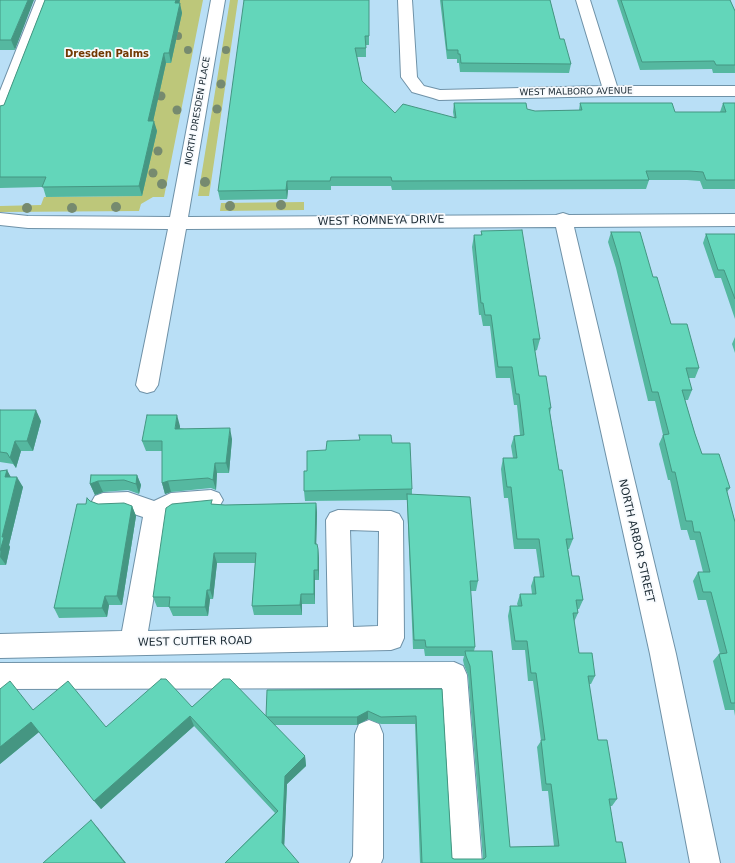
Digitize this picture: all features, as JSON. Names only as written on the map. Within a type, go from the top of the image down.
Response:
[{"type":"street","points":[[0,111],[43,0]]},
{"type":"street","name":"NORTH DRESDEN PLACE","points":[[146,385],[178,223],[218,0]]},
{"type":"street","name":"WEST MALBORO AVENUE","points":[[405,0],[409,77],[418,89],[439,95],[611,91],[735,91]]},
{"type":"street","points":[[583,0],[611,91]]},
{"type":"street","name":"WEST ROMNEYA DRIVE","points":[[0,218],[28,222],[178,223],[563,219],[735,220]]},
{"type":"street","name":"NORTH ARBOR STREET","points":[[563,219],[663,654],[705,863]]},
{"type":"street","name":"WEST ROMNEYA DRIVE","points":[[0,227],[28,222]]},
{"type":"street","points":[[133,643],[156,512],[171,503],[211,500]]},
{"type":"street","points":[[103,503],[128,502],[156,512]]},
{"type":"street","name":"WEST CUTTER ROAD","points":[[0,646],[391,638],[391,521],[338,520],[341,638]]},
{"type":"street","points":[[0,676],[454,675],[467,863]]},
{"type":"street","points":[[365,863],[368,858],[369,734]]},
{"type":"green space","points":[[94,0],[203,0],[164,197],[153,197],[141,204],[139,211],[0,212],[0,206],[41,205],[44,197],[142,196]]},
{"type":"green space","points":[[230,0],[238,0],[209,196],[198,196]]},
{"type":"green space","points":[[304,202],[304,210],[220,211],[221,203]]},
{"type":"building","points":[[0,0],[28,0],[11,40],[0,40]]},
{"type":"building","points":[[45,0],[176,0],[175,3],[180,3],[169,53],[164,53],[148,121],[154,121],[139,186],[42,187],[46,177],[0,177],[0,106],[4,105]]},
{"type":"building","points":[[244,0],[369,0],[369,36],[365,36],[366,48],[355,48],[362,81],[395,113],[403,104],[456,118],[454,103],[526,103],[527,109],[535,111],[582,110],[580,103],[672,103],[675,112],[726,112],[723,103],[735,103],[735,180],[706,180],[703,172],[690,171],[646,171],[649,180],[392,181],[391,177],[331,177],[330,181],[287,181],[286,190],[218,191]]},
{"type":"building","points":[[442,0],[550,0],[560,39],[564,39],[571,64],[461,63],[458,50],[447,50]]},
{"type":"building","points":[[621,0],[730,0],[735,11],[735,65],[716,65],[714,61],[642,62]]},
{"type":"building","points":[[522,230],[540,339],[533,339],[539,376],[546,376],[551,408],[549,408],[559,470],[562,470],[573,539],[566,539],[572,576],[579,576],[583,600],[576,600],[578,613],[573,613],[579,653],[592,653],[595,676],[588,676],[598,740],[607,740],[617,799],[609,799],[616,842],[622,842],[626,863],[422,863],[416,716],[381,717],[368,711],[357,717],[266,716],[267,690],[442,689],[452,858],[484,859],[486,857],[470,666],[465,651],[492,651],[510,847],[559,846],[551,784],[546,784],[541,740],[545,740],[536,673],[531,673],[527,641],[515,641],[510,606],[522,606],[520,594],[536,594],[534,577],[544,577],[539,539],[517,539],[511,487],[507,487],[503,458],[517,458],[514,436],[524,435],[519,394],[516,394],[512,367],[498,367],[491,315],[485,315],[483,303],[481,303],[474,235],[482,235],[481,231]]},
{"type":"building","points":[[611,232],[640,232],[653,277],[657,277],[671,324],[687,324],[699,368],[686,368],[692,390],[682,390],[702,454],[719,454],[730,488],[726,488],[735,522],[735,703],[731,703],[719,654],[727,653],[711,592],[703,592],[698,572],[710,572],[700,532],[694,532],[692,521],[686,521],[675,472],[672,472],[663,435],[669,434],[658,392],[652,392],[619,258]]},
{"type":"building","points":[[706,234],[735,234],[735,299],[724,270],[718,270]]},
{"type":"building","points":[[0,410],[36,410],[27,441],[15,441],[10,458],[7,453],[0,452]]},
{"type":"building","points":[[147,415],[177,415],[175,429],[230,428],[226,463],[215,463],[213,480],[208,478],[168,481],[162,483],[162,441],[142,441]]},
{"type":"building","points":[[359,435],[391,435],[392,443],[410,443],[412,489],[304,491],[304,471],[307,471],[307,451],[326,450],[327,441],[360,440]]},
{"type":"building","points":[[7,470],[5,477],[17,477],[0,551],[0,471]]},
{"type":"building","points":[[91,475],[137,475],[136,484],[124,480],[98,481],[90,484]]},
{"type":"building","points":[[407,494],[470,497],[478,581],[470,581],[475,647],[426,647],[425,640],[414,640]]},
{"type":"building","points":[[87,498],[98,504],[124,503],[132,506],[117,596],[105,596],[102,608],[54,608],[77,504],[86,504]]},
{"type":"building","points":[[212,500],[211,504],[225,505],[316,503],[315,544],[317,544],[318,549],[318,570],[314,570],[314,594],[301,594],[300,605],[252,606],[256,553],[214,553],[210,590],[207,590],[205,607],[169,607],[170,597],[153,597],[166,508],[172,504]]},
{"type":"building","points":[[161,679],[166,679],[192,707],[223,679],[230,679],[305,756],[285,776],[282,843],[299,863],[225,863],[278,811],[190,716],[94,801],[31,722],[0,747],[0,689],[10,681],[33,710],[68,681],[106,727]]},
{"type":"building","points":[[91,820],[125,863],[43,863]]},
{"type":"district","name":"Dresden Palms","points":[[107,54]]}]
